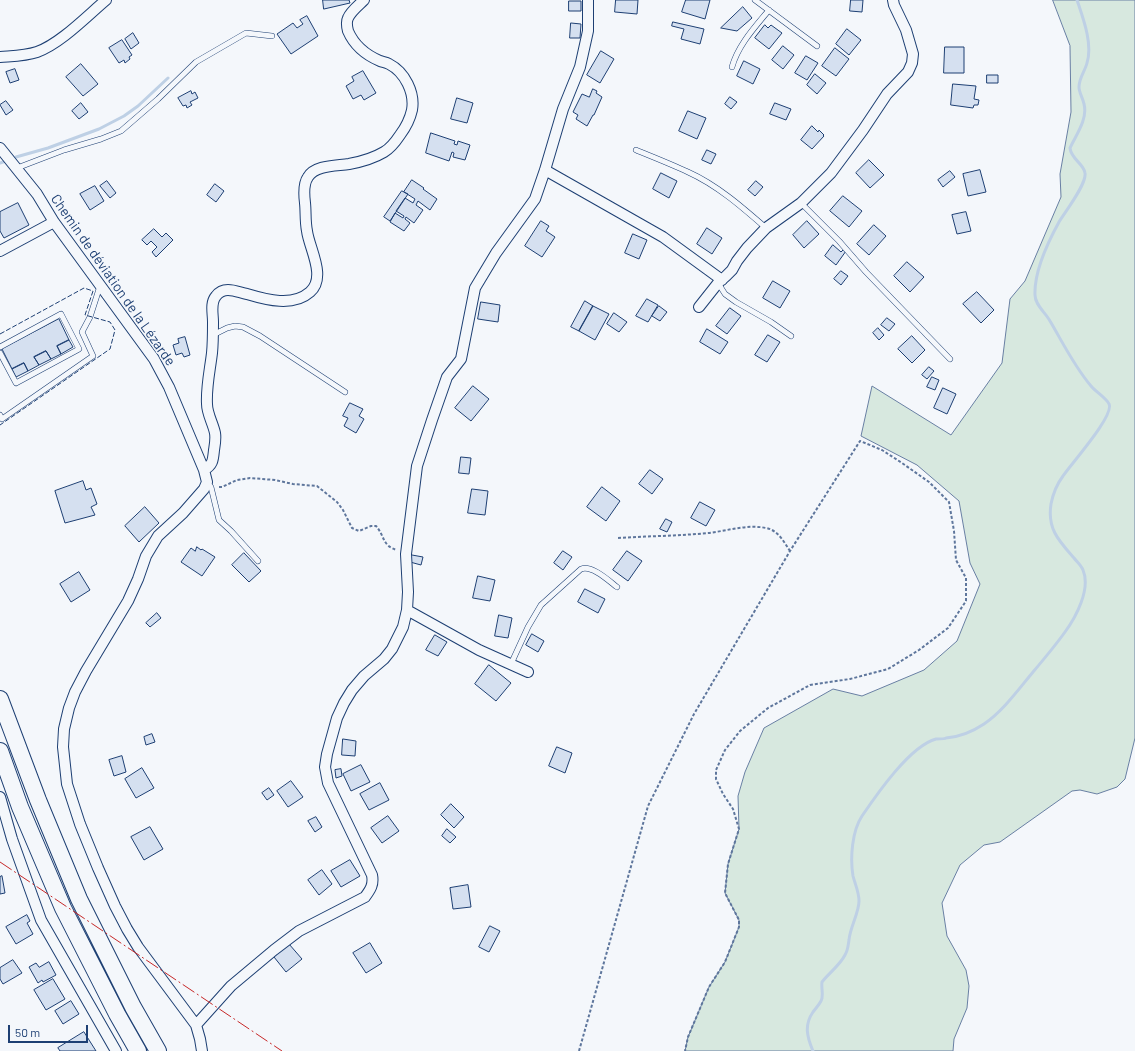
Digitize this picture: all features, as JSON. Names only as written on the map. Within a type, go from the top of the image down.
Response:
[{"type":"highway","points":[[0,700],[38,800],[79,899],[158,1051]]},
{"type":"highway","points":[[0,751],[20,807],[62,908],[138,1051]]},
{"type":"street","points":[[0,57],[25,55],[37,52],[66,34],[106,0]]},
{"type":"street","points":[[204,470],[210,466],[213,459],[216,440],[207,405],[213,335],[212,303],[214,299],[218,294],[225,290],[234,290],[267,300],[284,301],[295,300],[311,291],[317,278],[305,220],[304,185],[308,177],[313,171],[325,167],[351,164],[383,153],[392,146],[407,126],[410,118],[412,105],[410,92],[407,81],[402,74],[390,64],[380,61],[365,53],[350,35],[347,26],[348,18],[364,0]]},
{"type":"street","points":[[196,1025],[231,986],[269,953],[299,932],[365,897],[372,887],[372,875],[328,783],[325,767],[331,737],[337,718],[352,690],[364,676],[384,659],[392,649],[403,627],[407,610],[408,592],[406,554],[417,466],[447,377],[461,359],[474,288],[496,253],[535,199],[563,109],[580,67],[588,31],[588,0]]},
{"type":"street","points":[[699,307],[732,270],[746,248],[766,228],[801,203],[831,173],[863,130],[887,94],[908,72],[912,63],[913,54],[906,30],[893,0]]},
{"type":"street","name":"Chemin de déviation de la Lézarde","points":[[1,150],[37,194],[54,222],[154,359],[169,387],[209,485]]},
{"type":"street","points":[[545,170],[663,236],[720,282]]},
{"type":"street","points":[[0,251],[54,222]]},
{"type":"street","points":[[202,1051],[196,1025],[138,947],[115,906],[80,824],[69,791],[63,747],[64,729],[75,692],[128,601],[151,547],[158,536],[183,513],[209,485]]},
{"type":"street","points":[[407,610],[479,650],[528,672]]},
{"type":"street","points":[[0,797],[12,839],[41,920],[116,1051]]},
{"type":"lane","points":[[755,0],[817,46]]},
{"type":"lane","points":[[732,67],[738,50],[768,10]]},
{"type":"lane","points":[[16,168],[121,131],[158,99],[196,62],[246,33],[272,36]]},
{"type":"lane","points":[[636,150],[688,172],[707,182],[741,206],[766,228]]},
{"type":"lane","points":[[801,203],[840,241],[866,272],[950,358]]},
{"type":"lane","points":[[720,282],[725,294],[791,336]]},
{"type":"lane","points":[[73,337],[82,332],[90,317],[100,285]]},
{"type":"lane","points":[[0,347],[61,314],[79,349],[16,383],[0,353]]},
{"type":"lane","points":[[213,335],[227,328],[235,326],[243,327],[260,336],[345,392]]},
{"type":"lane","points":[[0,415],[2,419],[93,356],[82,332]]},
{"type":"lane","points":[[209,485],[219,520],[258,561]]},
{"type":"lane","points":[[511,664],[528,626],[541,605],[581,569],[592,569],[617,587]]},
{"type":"path","points":[[579,1051],[648,806],[694,714],[790,551],[860,441],[882,450],[902,463],[929,482],[949,502],[954,531],[956,560],[966,578],[966,601],[948,628],[913,654],[888,669],[850,679],[810,685],[768,708],[740,731],[725,750],[716,770],[716,779],[723,794],[733,809],[739,829],[728,864],[725,893],[739,920],[739,927],[725,962],[709,987],[688,1037],[685,1051]]},
{"type":"path","points":[[209,485],[222,487],[237,480],[250,478],[317,486],[337,502],[352,528],[359,531],[371,526],[376,526],[382,532],[385,542],[391,548],[398,550],[408,542]]},
{"type":"path","points":[[618,538],[709,533],[748,527],[767,528],[775,531],[784,540],[790,551]]},
{"type":"shaded area","points":[[1053,0],[1135,0],[1135,738],[1125,779],[1117,787],[1097,794],[1080,790],[1072,791],[1000,842],[984,845],[960,865],[942,903],[947,936],[966,970],[969,986],[967,1008],[954,1039],[953,1051],[685,1051],[688,1037],[709,987],[725,962],[739,927],[739,920],[725,893],[728,864],[739,829],[738,796],[745,772],[764,728],[833,689],[862,696],[924,670],[957,641],[980,584],[970,563],[959,501],[917,465],[861,436],[872,386],[951,435],[1002,363],[1010,299],[1025,281],[1061,197],[1060,174],[1071,112],[1070,46]]},
{"type":"building","points":[[323,0],[349,0],[350,3],[324,9]]},
{"type":"building","points":[[616,0],[638,0],[637,14],[615,12]]},
{"type":"building","points":[[686,0],[710,0],[705,19],[682,12]]},
{"type":"building","points":[[851,0],[863,0],[862,12],[850,11]]},
{"type":"building","points":[[569,1],[581,1],[581,11],[569,11]]},
{"type":"building","points":[[743,7],[752,18],[737,31],[721,28]]},
{"type":"building","points":[[307,16],[318,36],[291,54],[277,34],[293,23],[297,28],[303,24],[300,20]]},
{"type":"building","points":[[673,22],[704,29],[700,44],[681,39],[684,29],[672,26]]},
{"type":"building","points":[[571,23],[581,24],[580,38],[570,38]]},
{"type":"building","points":[[765,25],[768,28],[771,25],[782,33],[769,49],[755,38]]},
{"type":"building","points":[[847,29],[861,40],[849,55],[836,44]]},
{"type":"building","points":[[133,33],[139,43],[131,49],[125,39]]},
{"type":"building","points":[[122,40],[132,55],[125,63],[124,60],[119,63],[109,48]]},
{"type":"building","points":[[783,46],[794,55],[783,69],[772,60]]},
{"type":"building","points":[[945,47],[964,47],[964,73],[944,73]]},
{"type":"building","points":[[835,48],[849,59],[836,76],[822,66]]},
{"type":"building","points":[[601,51],[614,59],[600,83],[587,75]]},
{"type":"building","points":[[806,56],[818,63],[807,80],[795,73]]},
{"type":"building","points":[[744,61],[760,69],[753,84],[737,76]]},
{"type":"building","points":[[81,64],[98,84],[83,96],[66,77]]},
{"type":"building","points":[[15,69],[19,80],[10,83],[6,72]]},
{"type":"building","points":[[363,71],[376,93],[364,100],[361,95],[353,99],[346,86],[354,81],[352,77]]},
{"type":"building","points":[[815,74],[826,83],[817,94],[807,85]]},
{"type":"building","points":[[987,75],[998,75],[998,83],[987,83]]},
{"type":"building","points":[[953,84],[976,86],[974,99],[979,100],[978,105],[974,105],[973,108],[951,105]]},
{"type":"building","points":[[593,89],[602,97],[587,126],[576,119],[578,115],[573,112],[582,94],[589,97]]},
{"type":"building","points":[[191,91],[192,94],[195,92],[198,98],[190,102],[192,105],[187,108],[186,105],[183,106],[178,98]]},
{"type":"building","points":[[730,97],[737,102],[731,109],[725,104]]},
{"type":"building","points":[[457,98],[473,103],[467,123],[451,119]]},
{"type":"building","points":[[6,101],[13,110],[6,115],[0,105]]},
{"type":"building","points":[[81,103],[88,112],[79,119],[72,111]]},
{"type":"building","points":[[775,103],[791,109],[786,120],[770,114]]},
{"type":"building","points":[[688,111],[706,118],[697,139],[679,131]]},
{"type":"building","points":[[812,126],[818,132],[819,130],[824,136],[812,149],[801,140]]},
{"type":"building","points":[[431,133],[455,141],[454,144],[457,145],[458,141],[470,145],[465,160],[453,157],[454,153],[452,152],[449,161],[426,153]]},
{"type":"building","points":[[707,150],[716,154],[711,164],[702,160]]},
{"type":"building","points":[[869,160],[884,175],[870,188],[856,173]]},
{"type":"building","points":[[980,170],[986,192],[968,196],[963,174]]},
{"type":"building","points":[[950,171],[955,177],[943,187],[938,180]]},
{"type":"building","points":[[661,173],[677,181],[669,198],[653,189]]},
{"type":"building","points":[[412,180],[437,199],[430,210],[418,201],[416,205],[423,210],[414,223],[406,217],[405,219],[410,223],[404,231],[390,222],[395,213],[403,218],[404,216],[396,211],[405,198],[413,203],[415,199],[404,192]]},
{"type":"building","points":[[107,181],[116,193],[110,198],[100,186]]},
{"type":"building","points":[[756,181],[763,187],[755,196],[748,190]]},
{"type":"building","points":[[215,184],[224,191],[216,202],[207,195]]},
{"type":"building","points":[[95,186],[104,201],[90,210],[80,194]]},
{"type":"building","points":[[402,191],[408,194],[390,221],[384,217]]},
{"type":"building","points":[[843,196],[862,211],[849,227],[830,211]]},
{"type":"building","points":[[18,203],[29,225],[4,238],[0,231],[0,212]]},
{"type":"building","points":[[966,212],[971,231],[957,234],[952,215]]},
{"type":"building","points":[[541,221],[549,226],[546,231],[555,237],[542,257],[525,246]]},
{"type":"building","points":[[807,221],[819,234],[804,248],[793,235]]},
{"type":"building","points":[[874,225],[886,236],[869,255],[857,244]]},
{"type":"building","points":[[707,228],[722,238],[712,254],[697,244]]},
{"type":"building","points":[[154,229],[162,237],[166,233],[173,240],[156,257],[152,252],[157,247],[151,241],[147,245],[142,240]]},
{"type":"building","points":[[633,234],[647,240],[639,259],[625,253]]},
{"type":"building","points":[[833,245],[841,252],[844,249],[846,251],[836,265],[825,256]]},
{"type":"building","points":[[907,262],[924,277],[910,292],[894,276]]},
{"type":"building","points":[[841,271],[848,276],[841,285],[834,279]]},
{"type":"building","points":[[773,281],[790,291],[780,308],[763,298]]},
{"type":"building","points":[[977,292],[994,310],[981,323],[963,304]]},
{"type":"building","points":[[647,299],[658,305],[648,322],[636,316]]},
{"type":"building","points":[[585,301],[593,306],[579,331],[571,327]]},
{"type":"building","points":[[481,302],[500,305],[498,322],[478,319]]},
{"type":"building","points":[[593,306],[609,314],[595,340],[579,331]]},
{"type":"building","points":[[659,306],[667,312],[660,321],[652,316]]},
{"type":"building","points":[[730,308],[741,316],[727,334],[716,326]]},
{"type":"building","points":[[614,313],[627,322],[619,332],[607,324]]},
{"type":"building","points":[[887,318],[895,324],[889,331],[881,325]]},
{"type":"building","points":[[59,319],[69,340],[57,346],[61,354],[51,359],[46,351],[34,357],[39,365],[28,371],[24,363],[12,369],[2,349]]},
{"type":"building","points":[[878,328],[884,335],[879,340],[873,333]]},
{"type":"building","points":[[707,329],[728,342],[720,354],[700,342]]},
{"type":"building","points":[[768,335],[780,342],[767,362],[755,355]]},
{"type":"building","points":[[912,336],[925,350],[912,363],[898,349]]},
{"type":"building","points":[[185,337],[190,355],[184,357],[182,353],[176,355],[173,345],[179,343],[178,339]]},
{"type":"building","points":[[69,340],[73,347],[61,354],[57,346]]},
{"type":"building","points":[[46,351],[51,359],[39,365],[34,357]]},
{"type":"building","points":[[24,363],[28,371],[16,377],[12,369]]},
{"type":"building","points":[[929,367],[934,371],[927,379],[922,375]]},
{"type":"building","points":[[932,377],[939,380],[935,390],[927,387]]},
{"type":"building","points":[[473,386],[489,399],[471,421],[455,408]]},
{"type":"building","points":[[943,388],[956,394],[947,414],[934,408]]},
{"type":"building","points":[[350,403],[363,409],[359,416],[364,419],[356,433],[344,426],[348,418],[343,416]]},
{"type":"building","points":[[461,457],[471,458],[469,474],[459,473]]},
{"type":"building","points":[[650,470],[663,479],[652,494],[639,484]]},
{"type":"building","points":[[83,481],[86,490],[91,488],[97,504],[91,507],[95,515],[65,523],[55,491]]},
{"type":"building","points":[[602,487],[620,501],[606,521],[587,507]]},
{"type":"building","points":[[472,489],[488,491],[485,515],[468,513]]},
{"type":"building","points":[[700,502],[715,510],[706,526],[691,518]]},
{"type":"building","points":[[145,507],[159,523],[139,542],[125,526]]},
{"type":"building","points":[[666,519],[672,522],[667,532],[660,529]]},
{"type":"building","points":[[197,547],[215,557],[202,576],[181,562],[191,548],[195,551]]},
{"type":"building","points":[[563,551],[572,557],[563,570],[554,563]]},
{"type":"building","points":[[627,551],[642,561],[628,581],[613,570]]},
{"type":"building","points":[[244,553],[261,571],[249,582],[232,565]]},
{"type":"building","points":[[412,555],[423,557],[421,565],[410,562]]},
{"type":"building","points":[[79,572],[90,590],[71,602],[60,584]]},
{"type":"building","points":[[478,576],[495,580],[490,601],[473,598]]},
{"type":"building","points":[[585,589],[605,599],[598,613],[578,602]]},
{"type":"building","points":[[157,613],[161,618],[150,627],[146,623]]},
{"type":"building","points":[[499,615],[512,618],[508,638],[495,636]]},
{"type":"building","points":[[532,634],[544,641],[538,652],[526,645]]},
{"type":"building","points":[[435,635],[447,642],[438,656],[426,650]]},
{"type":"building","points":[[489,665],[511,683],[496,701],[475,684]]},
{"type":"building","points":[[152,734],[155,742],[146,745],[144,737]]},
{"type":"building","points":[[343,739],[356,741],[355,756],[342,755]]},
{"type":"building","points":[[557,747],[572,753],[565,773],[549,766]]},
{"type":"building","points":[[122,756],[126,772],[114,776],[109,760]]},
{"type":"building","points":[[361,765],[370,782],[351,791],[343,774]]},
{"type":"building","points":[[142,768],[154,788],[136,798],[125,779]]},
{"type":"building","points":[[341,769],[342,776],[336,778],[335,770]]},
{"type":"building","points":[[291,781],[303,797],[288,807],[277,791]]},
{"type":"building","points":[[380,783],[389,800],[369,810],[360,794]]},
{"type":"building","points":[[269,788],[274,795],[267,800],[262,793]]},
{"type":"building","points":[[451,804],[464,817],[454,828],[441,815]]},
{"type":"building","points":[[388,816],[399,831],[382,843],[371,828]]},
{"type":"building","points":[[316,817],[322,827],[315,832],[308,821]]},
{"type":"building","points":[[150,827],[163,849],[144,860],[131,837]]},
{"type":"building","points":[[447,829],[456,837],[450,843],[442,836]]},
{"type":"building","points":[[350,860],[360,876],[341,887],[331,871]]},
{"type":"building","points":[[322,870],[332,884],[319,895],[308,880]]},
{"type":"building","points":[[2,876],[5,893],[0,894],[0,877]]},
{"type":"building","points":[[468,885],[471,907],[453,909],[450,888]]},
{"type":"building","points":[[27,915],[30,921],[27,923],[33,934],[16,944],[6,927]]},
{"type":"building","points":[[490,926],[500,931],[489,952],[479,947]]},
{"type":"building","points":[[370,943],[382,963],[366,973],[353,953]]},
{"type":"building","points":[[289,944],[302,959],[286,972],[274,957]]},
{"type":"building","points":[[13,960],[22,973],[3,984],[0,979],[0,968]]},
{"type":"building","points":[[49,962],[56,975],[38,983],[29,967],[36,963],[39,967]]},
{"type":"building","points":[[53,979],[65,999],[46,1010],[34,990]]},
{"type":"building","points":[[71,1001],[79,1014],[63,1024],[55,1011]]},
{"type":"building","points":[[84,1032],[96,1051],[60,1051],[58,1048]]},
{"type":"waterway","points":[[813,1051],[807,1031],[808,1022],[822,999],[822,982],[843,959],[846,953],[851,930],[859,906],[858,894],[853,876],[852,853],[856,829],[862,816],[895,772],[905,761],[926,743],[936,739],[956,737],[965,734],[984,724],[1004,707],[1065,632],[1074,619],[1084,594],[1085,578],[1083,570],[1055,534],[1051,521],[1051,504],[1061,479],[1099,428],[1109,410],[1109,404],[1091,386],[1079,370],[1035,299],[1035,286],[1039,267],[1050,238],[1075,198],[1085,178],[1084,170],[1071,152],[1070,148],[1083,121],[1085,110],[1079,87],[1089,56],[1088,39],[1077,0]]},
{"type":"waterway","points":[[16,157],[48,148],[99,129],[124,116],[138,106],[168,78]]},
{"type":"waterway","points":[[0,163],[6,161]]},
{"type":"fence","points":[[0,334],[84,288],[93,291],[85,315],[110,322],[115,330],[110,349],[0,425]]},
{"type":"power","points":[[0,862],[282,1051]]}]
